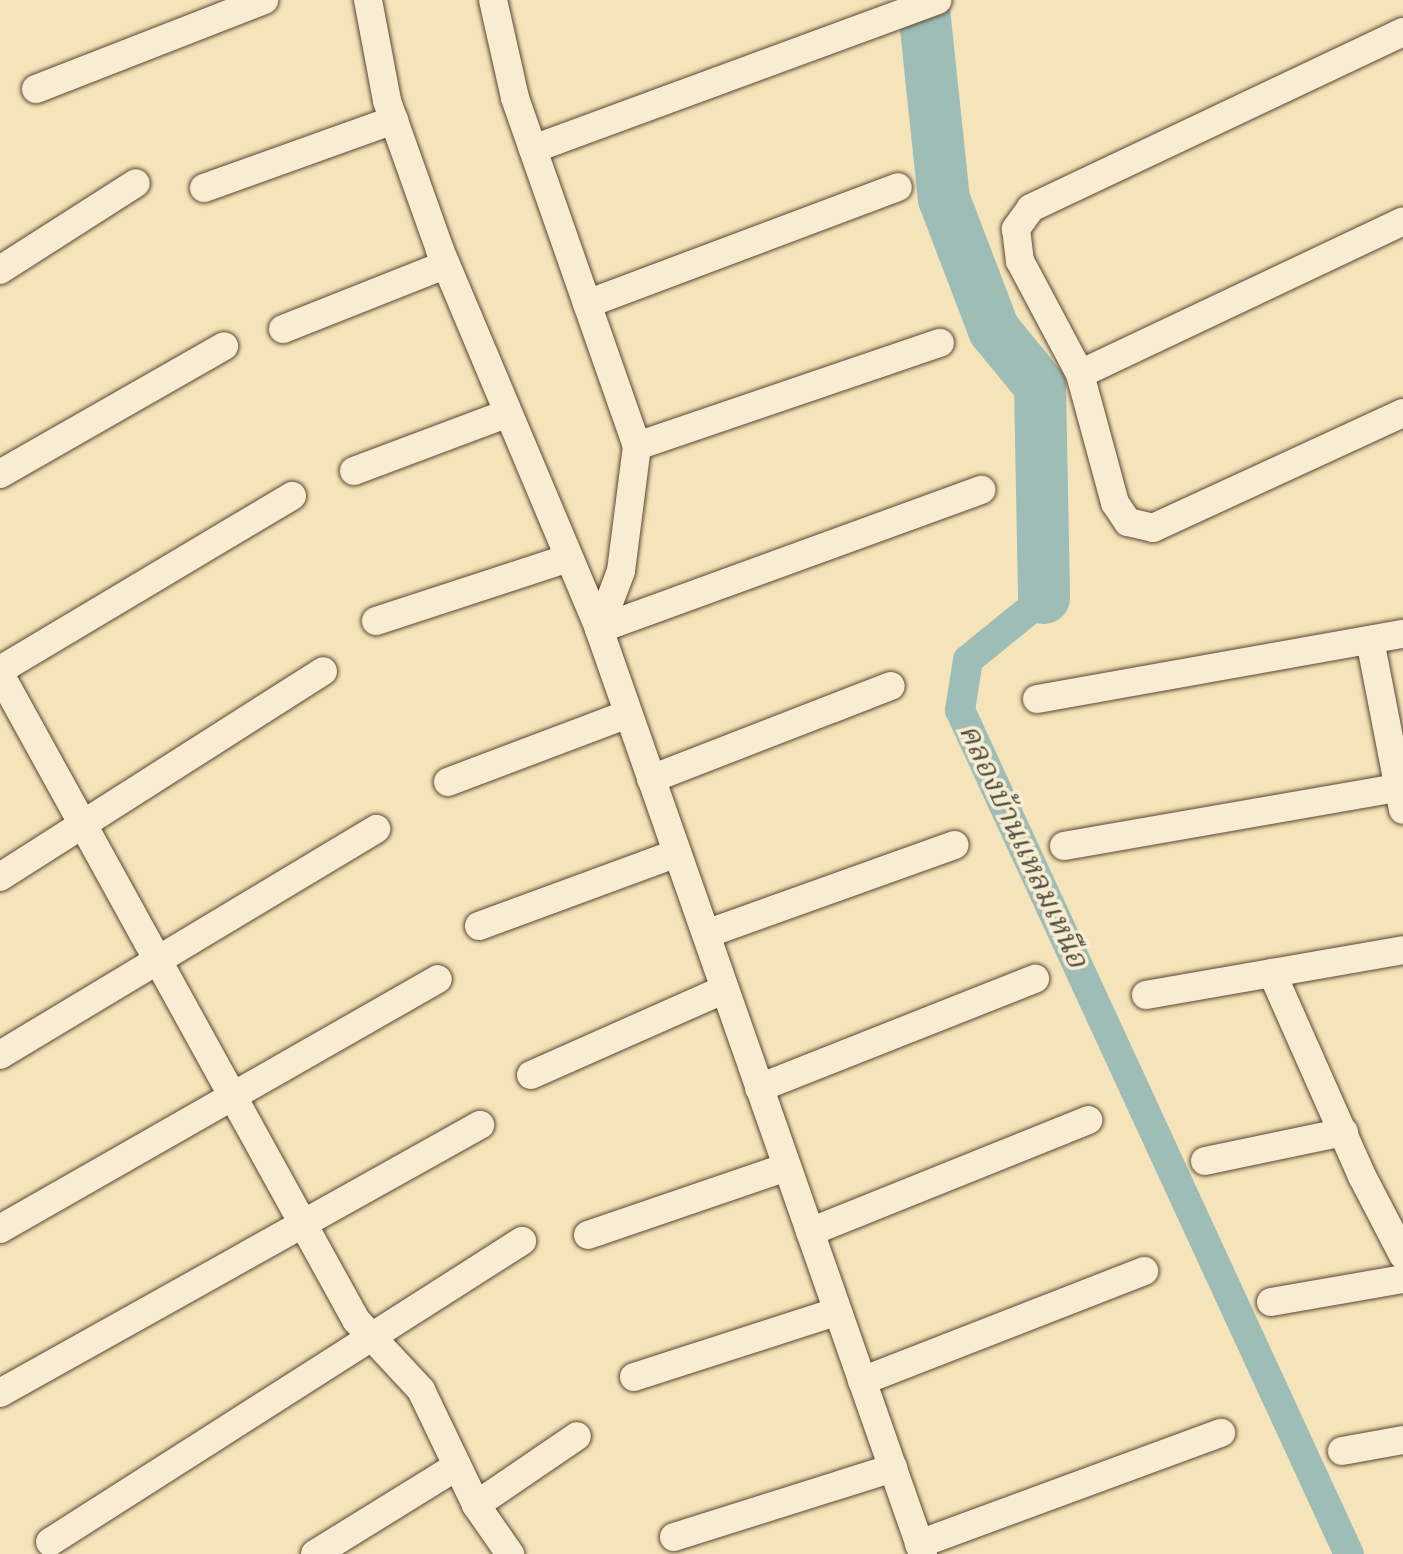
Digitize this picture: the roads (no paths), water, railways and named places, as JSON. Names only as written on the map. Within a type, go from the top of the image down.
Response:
[{"type":"street","points":[[36,89],[264,0]]},
{"type":"street","points":[[368,0],[394,120],[445,265],[566,559],[599,629],[921,1549],[1221,1433]]},
{"type":"street","points":[[493,0],[533,149],[637,446],[621,571],[599,629]]},
{"type":"street","points":[[533,149],[937,0]]},
{"type":"street","points":[[1403,32],[1031,208],[1016,229],[1020,261],[1080,374],[1115,503],[1128,522],[1153,528],[1403,413]]},
{"type":"street","points":[[204,188],[394,120]]},
{"type":"street","points":[[0,270],[136,183]]},
{"type":"street","points":[[587,304],[898,187]]},
{"type":"street","points":[[1080,374],[1403,221]]},
{"type":"street","points":[[283,329],[445,265]]},
{"type":"street","points":[[637,446],[940,343]]},
{"type":"street","points":[[0,474],[224,346]]},
{"type":"street","points":[[354,471],[506,414]]},
{"type":"street","points":[[599,629],[981,490]]},
{"type":"street","points":[[292,496],[0,672],[356,1320],[421,1390],[476,1505],[510,1554]]},
{"type":"street","points":[[376,621],[566,559]]},
{"type":"street","points":[[1037,699],[1403,634]]},
{"type":"street","points":[[1064,846],[1402,795],[1370,640]]},
{"type":"street","points":[[0,877],[323,671]]},
{"type":"street","points":[[651,779],[891,686]]},
{"type":"street","points":[[448,782],[628,714]]},
{"type":"street","points":[[0,1055],[376,829]]},
{"type":"street","points":[[706,934],[955,845]]},
{"type":"street","points":[[479,926],[677,853]]},
{"type":"street","points":[[1146,995],[1403,950]]},
{"type":"street","points":[[1272,973],[1403,1255]]},
{"type":"street","points":[[0,1229],[438,979]]},
{"type":"street","points":[[759,1088],[1035,979]]},
{"type":"street","points":[[531,1075],[725,989]]},
{"type":"street","points":[[810,1232],[1088,1120]]},
{"type":"street","points":[[0,1393],[480,1125]]},
{"type":"street","points":[[1205,1161],[1344,1132]]},
{"type":"street","points":[[588,1235],[787,1167]]},
{"type":"street","points":[[50,1542],[522,1241]]},
{"type":"street","points":[[862,1381],[1144,1271]]},
{"type":"street","points":[[1271,1302],[1403,1279]]},
{"type":"street","points":[[634,1377],[838,1311]]},
{"type":"street","points":[[476,1505],[577,1436]]},
{"type":"street","points":[[1342,1451],[1403,1440]]},
{"type":"street","points":[[315,1554],[456,1467]]},
{"type":"street","points":[[674,1537],[893,1468]]},
{"type":"waterway","name":"คลองบ้านแหลมเหนือ","points":[[923,0],[944,199],[994,330],[1040,386],[1044,598]]},
{"type":"waterway","name":"คลองบ้านแหลมเหนือ","points":[[1044,598],[968,660],[960,710],[1349,1554]]}]
